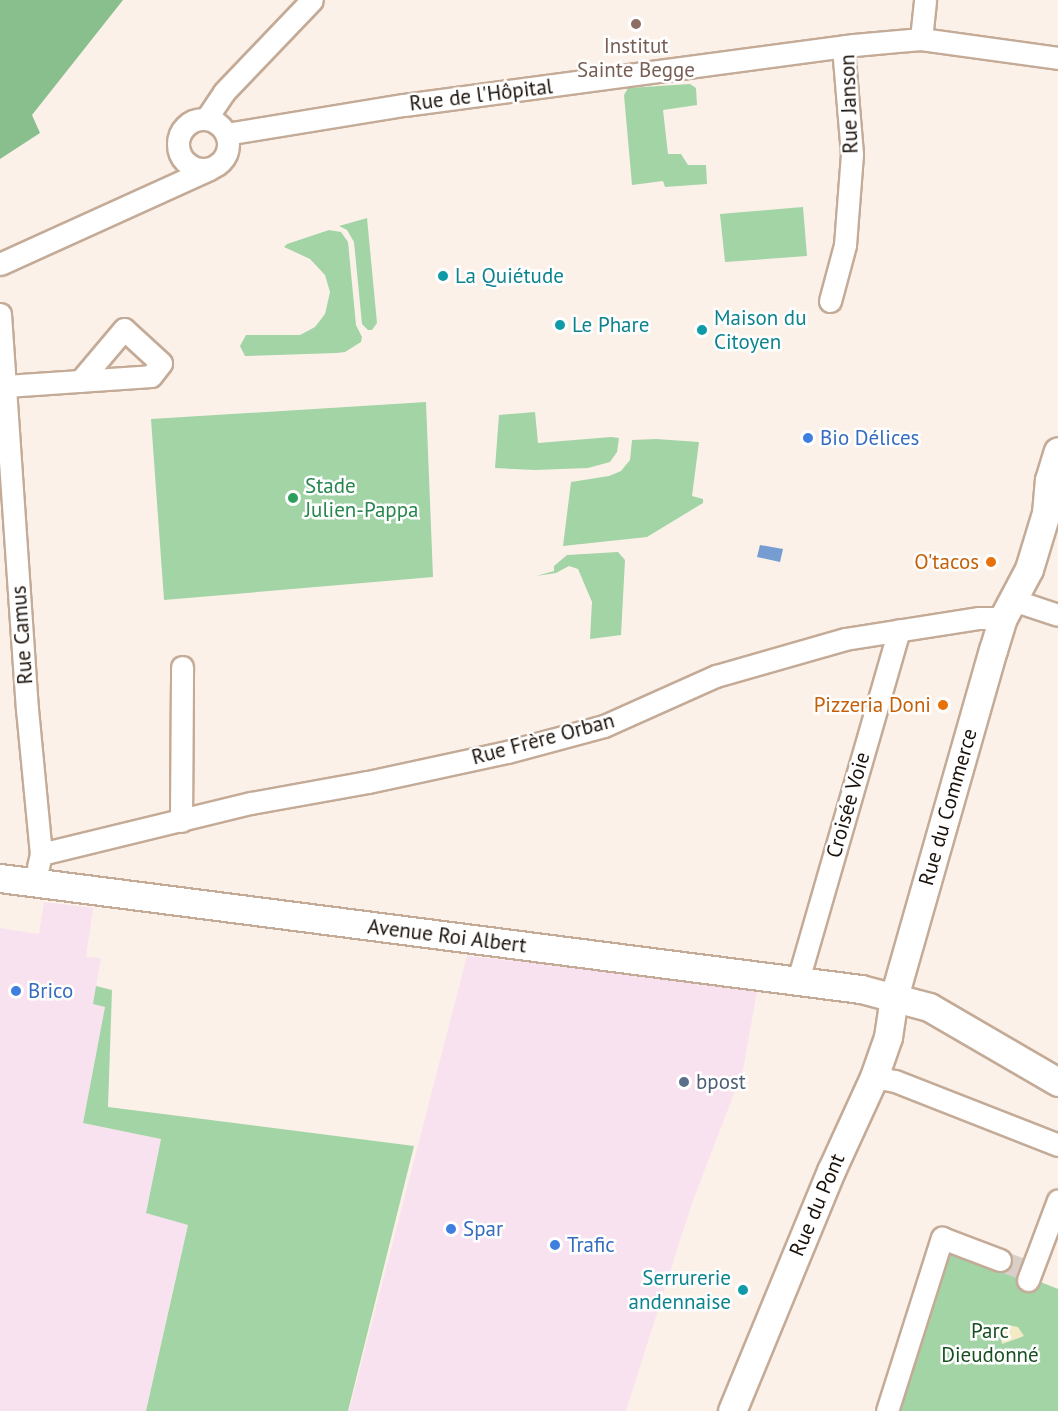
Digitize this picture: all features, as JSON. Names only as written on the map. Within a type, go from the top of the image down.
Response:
[{"type":"main road","name":"Rue du Commerce","points":[[894,997],[1008,609],[1029,569],[1046,513],[1049,480],[1057,460]]},
{"type":"main road","name":"Avenue Roi Albert","points":[[0,878],[798,980],[894,997],[928,1007],[1058,1082]]},
{"type":"main road","name":"Rue du Pont","points":[[732,1411],[831,1172],[874,1077],[888,1037],[894,997]]},
{"type":"street","points":[[206,119],[224,92],[312,0]]},
{"type":"street","points":[[921,39],[925,0]]},
{"type":"street","name":"Rue Janson","points":[[830,301],[845,245],[852,154],[843,46],[921,39],[1058,58]]},
{"type":"street","name":"Rue de l'Hôpital","points":[[226,134],[395,107],[843,46]]},
{"type":"street","points":[[0,264],[159,190],[217,166],[228,151],[226,134],[221,127],[206,119],[191,122],[184,128],[178,145],[180,153],[192,167],[209,169]]},
{"type":"street","points":[[159,190],[174,173],[180,153]]},
{"type":"street","name":"Rue Camus","points":[[1,322],[27,709],[41,855],[34,883]]},
{"type":"street","points":[[6,386],[80,381]]},
{"type":"street","name":"Rue Frère Orban","points":[[41,855],[251,803],[368,782],[518,749],[604,726],[716,676],[845,639],[978,618],[1008,609],[1058,615]]},
{"type":"street","name":"Croisée Voie","points":[[798,980],[899,630]]},
{"type":"street","points":[[181,821],[182,667]]},
{"type":"street","points":[[874,1077],[895,1081],[1058,1145]]},
{"type":"street","points":[[1028,1273],[1058,1200]]},
{"type":"street","points":[[887,1411],[942,1238],[1000,1260]]},
{"type":"shaded area","points":[[44,902],[93,908],[86,957],[101,958],[93,1004],[105,1007],[83,1123],[161,1139],[146,1212],[188,1225],[146,1411],[0,1411],[0,928],[39,934]]},
{"type":"shaded area","points":[[467,956],[758,986],[743,1070],[691,1206],[626,1411],[349,1411]]},
{"type":"green space","points":[[0,0],[123,0],[32,115],[40,133],[0,159]]},
{"type":"green space","points":[[690,84],[696,88],[697,105],[663,110],[668,154],[681,154],[688,165],[706,165],[707,184],[665,187],[663,181],[632,185],[624,95],[628,88]]},
{"type":"green space","points":[[803,207],[807,256],[725,262],[720,214]]},
{"type":"green space","points":[[367,218],[377,323],[372,330],[368,330],[362,324],[354,242],[347,230],[339,226]]},
{"type":"green space","points":[[329,230],[341,232],[348,242],[356,325],[362,337],[361,342],[345,352],[337,353],[245,356],[240,346],[246,335],[300,335],[315,327],[325,314],[330,292],[325,275],[310,259],[284,247]]},
{"type":"green space","name":"Stade Julien-Pappa","points":[[426,402],[433,577],[164,600],[151,419]]},
{"type":"green space","points":[[535,412],[538,443],[611,437],[619,438],[617,452],[610,462],[588,468],[535,470],[495,468],[499,415]]},
{"type":"green space","points":[[632,440],[699,442],[692,496],[703,499],[703,503],[647,537],[563,546],[571,482],[609,476],[621,471],[630,460]]},
{"type":"green space","points":[[618,552],[625,560],[621,635],[590,639],[592,602],[578,569],[569,566],[556,573],[536,576],[554,571],[554,566],[567,555]]},
{"type":"green space","points":[[96,986],[112,990],[108,1107],[414,1146],[348,1411],[146,1411],[188,1225],[146,1213],[161,1139],[83,1123],[105,1007],[93,1004]]},
{"type":"green space","name":"Parc Dieudonné","points":[[947,1245],[1058,1289],[1058,1411],[900,1411]]},
{"type":"sand","points":[[1008,1325],[1018,1327],[1024,1336],[1002,1344],[1000,1335]]},
{"type":"water","points":[[760,545],[783,549],[780,562],[757,557]]},
{"type":"tunnel","points":[[1000,1260],[1024,1269]]},
{"type":"place","name":"Institut Sainte Begge","points":[[636,24]]},
{"type":"place","name":"La Quiétude","points":[[443,276]]},
{"type":"place","name":"Le Phare","points":[[560,325]]},
{"type":"place","name":"Maison du Citoyen","points":[[702,330]]},
{"type":"place","name":"Bio Délices","points":[[808,438]]},
{"type":"place","name":"Stade Julien-Pappa","points":[[293,498]]},
{"type":"place","name":"O'tacos","points":[[991,562]]},
{"type":"place","name":"Pizzeria Doni","points":[[943,705]]},
{"type":"place","name":"Brico","points":[[16,991]]},
{"type":"place","name":"bpost","points":[[684,1082]]},
{"type":"place","name":"Spar","points":[[451,1229]]},
{"type":"place","name":"Trafic","points":[[555,1245]]},
{"type":"place","name":"Serrurerie andennaise","points":[[743,1290]]}]
